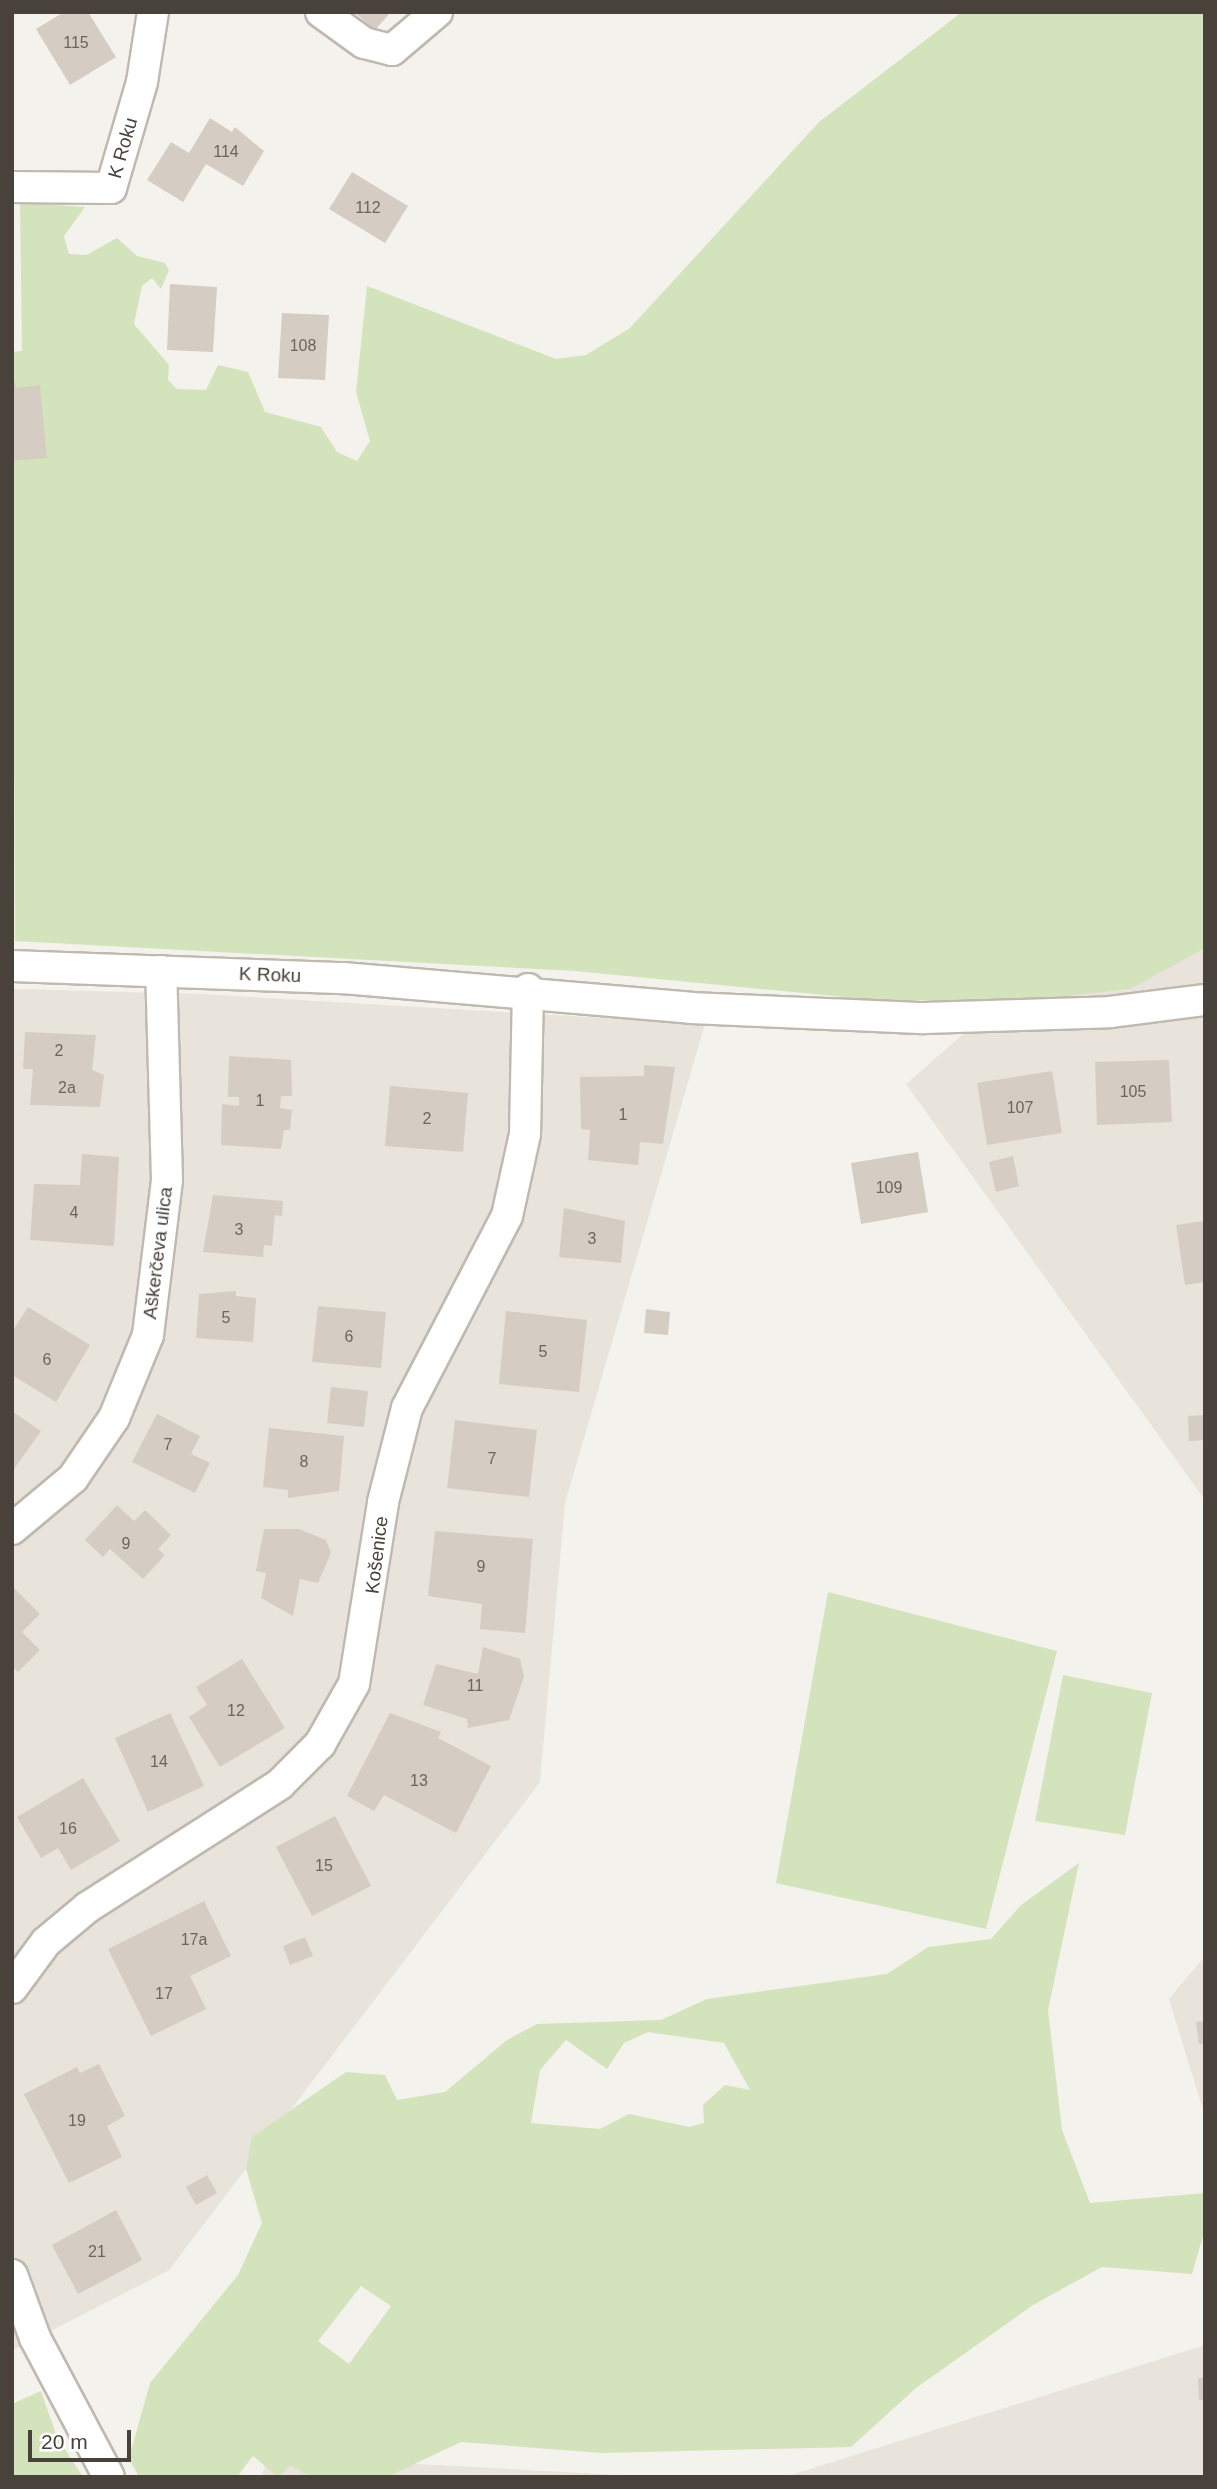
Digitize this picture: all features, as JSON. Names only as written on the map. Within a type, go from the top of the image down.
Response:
[{"type":"street","name":"K Roku","points":[[12,187],[111,188],[142,82],[153,12]]},
{"type":"street","points":[[321,12],[364,43],[392,50],[437,12]]},
{"type":"street","name":"K Roku","points":[[12,966],[528,989],[691,1008],[924,1018],[1110,1012],[1205,1000]]},
{"type":"street","name":"Aškerčeva ulica","points":[[12,1529],[73,1478],[114,1418],[148,1335],[167,1180],[162,971]]},
{"type":"street","name":"Košenice","points":[[12,1988],[46,1941],[88,1907],[280,1784],[320,1744],[354,1684],[383,1502],[407,1408],[507,1216],[525,1134],[528,989]]},
{"type":"street","points":[[12,2275],[35,2338],[109,2477]]},
{"type":"shaded area","points":[[1205,923],[1205,1500],[906,1084],[1048,960]]},
{"type":"shaded area","points":[[12,989],[201,994],[705,1024],[565,1503],[540,1782],[169,2270],[12,2351]]},
{"type":"shaded area","points":[[1205,1956],[1205,2116],[1169,1999]]},
{"type":"shaded area","points":[[1205,2345],[1205,2477],[785,2477]]},
{"type":"shaded area","points":[[269,2456],[655,2477],[261,2477]]},
{"type":"green space","points":[[962,12],[1205,12],[1205,948],[1130,989],[1019,1001],[876,1000],[575,971],[15,941],[12,352],[22,351],[20,203],[85,207],[64,236],[69,254],[86,255],[117,238],[137,256],[165,263],[169,270],[161,289],[152,278],[142,286],[134,324],[169,365],[168,380],[177,389],[206,390],[218,365],[248,372],[265,412],[321,427],[337,452],[357,461],[370,441],[356,392],[367,286],[556,359],[586,355],[630,328],[819,122]]},
{"type":"green space","points":[[828,1592],[1057,1651],[986,1929],[776,1883]]},
{"type":"green space","points":[[1063,1675],[1152,1693],[1125,1835],[1035,1821]]},
{"type":"green space","points":[[1079,1863],[1048,2010],[1062,2130],[1090,2203],[1205,2193],[1205,2229],[1192,2274],[1102,2267],[1033,2305],[916,2388],[851,2447],[602,2453],[461,2442],[387,2477],[310,2477],[291,2465],[278,2477],[253,2456],[237,2477],[139,2477],[129,2458],[150,2383],[238,2275],[262,2223],[246,2169],[252,2137],[346,2072],[385,2075],[397,2100],[445,2092],[507,2040],[537,2024],[661,2020],[707,1999],[887,1974],[928,1947],[991,1939],[1021,1905]],"holes":[[[648,2032],[724,2043],[750,2090],[725,2085],[703,2105],[704,2123],[689,2127],[629,2114],[600,2129],[531,2123],[540,2070],[566,2040],[607,2069],[624,2043]],[[361,2286],[391,2306],[349,2364],[318,2341]]]},
{"type":"green space","points":[[41,2391],[57,2437],[83,2477],[12,2477],[12,2404]]},
{"type":"building","points":[[64,12],[88,12],[116,57],[70,85],[36,29]]},
{"type":"building","points":[[354,12],[391,12],[375,30]]},
{"type":"building","points":[[210,118],[232,132],[235,127],[264,151],[243,186],[206,164],[183,202],[147,180],[171,142],[189,153]]},
{"type":"building","points":[[352,172],[408,206],[385,243],[329,209]]},
{"type":"building","points":[[170,284],[217,287],[213,352],[167,350]]},
{"type":"building","points":[[282,313],[329,315],[325,380],[278,378]]},
{"type":"building","points":[[12,373],[16,388],[40,385],[47,458],[12,461]]},
{"type":"building","points":[[25,1032],[96,1035],[92,1070],[104,1075],[100,1107],[30,1105],[33,1069],[23,1069]]},
{"type":"building","points":[[229,1056],[291,1060],[292,1096],[281,1096],[280,1108],[292,1110],[290,1130],[284,1130],[281,1149],[221,1145],[222,1104],[239,1106],[239,1097],[228,1097]]},
{"type":"building","points":[[1169,1060],[1172,1122],[1097,1125],[1095,1062]]},
{"type":"building","points":[[644,1065],[675,1067],[663,1144],[640,1142],[638,1165],[588,1160],[590,1130],[581,1129],[580,1077],[644,1076]]},
{"type":"building","points":[[1052,1071],[1062,1133],[987,1145],[977,1083]]},
{"type":"building","points":[[390,1086],[468,1093],[463,1152],[385,1146]]},
{"type":"building","points":[[918,1152],[928,1212],[861,1224],[851,1163]]},
{"type":"building","points":[[82,1154],[119,1157],[114,1246],[30,1240],[34,1184],[80,1185]]},
{"type":"building","points":[[1013,1156],[1019,1186],[996,1192],[989,1162]]},
{"type":"building","points":[[213,1195],[283,1201],[282,1216],[275,1215],[272,1246],[264,1245],[263,1257],[203,1252]]},
{"type":"building","points":[[564,1208],[625,1221],[621,1263],[559,1257]]},
{"type":"building","points":[[1205,1221],[1205,1282],[1185,1285],[1176,1225]]},
{"type":"building","points":[[236,1291],[236,1296],[256,1298],[253,1342],[196,1338],[199,1294]]},
{"type":"building","points":[[318,1306],[386,1312],[381,1368],[312,1362]]},
{"type":"building","points":[[28,1307],[90,1345],[56,1402],[12,1375],[12,1332]]},
{"type":"building","points":[[646,1309],[670,1312],[668,1335],[644,1333]]},
{"type":"building","points":[[506,1311],[587,1320],[579,1392],[499,1384]]},
{"type":"building","points":[[331,1387],[368,1391],[364,1427],[327,1423]]},
{"type":"building","points":[[12,1411],[41,1431],[12,1472]]},
{"type":"building","points":[[157,1414],[200,1436],[191,1454],[210,1463],[195,1493],[132,1462]]},
{"type":"building","points":[[1205,1415],[1205,1440],[1189,1441],[1188,1416]]},
{"type":"building","points":[[455,1420],[537,1430],[529,1497],[447,1488]]},
{"type":"building","points":[[269,1428],[344,1436],[339,1491],[288,1498],[288,1490],[263,1487]]},
{"type":"building","points":[[117,1505],[134,1521],[145,1510],[171,1535],[158,1549],[165,1555],[143,1579],[110,1549],[103,1557],[85,1540]]},
{"type":"building","points":[[264,1529],[299,1529],[326,1540],[331,1553],[318,1583],[300,1579],[293,1616],[261,1598],[266,1573],[256,1571]]},
{"type":"building","points":[[435,1531],[533,1539],[525,1633],[480,1629],[482,1604],[428,1596]]},
{"type":"building","points":[[12,1586],[40,1614],[22,1632],[40,1650],[18,1672],[12,1666]]},
{"type":"building","points":[[483,1647],[520,1659],[524,1677],[509,1720],[468,1728],[467,1719],[423,1705],[436,1664],[478,1674]]},
{"type":"building","points":[[242,1659],[285,1728],[220,1767],[189,1717],[207,1705],[196,1687]]},
{"type":"building","points":[[170,1713],[204,1786],[148,1812],[115,1738]]},
{"type":"building","points":[[390,1713],[441,1732],[438,1738],[491,1766],[456,1833],[384,1795],[374,1811],[347,1796]]},
{"type":"building","points":[[83,1778],[120,1841],[71,1870],[58,1848],[41,1858],[17,1817]]},
{"type":"building","points":[[335,1816],[371,1886],[312,1916],[276,1847]]},
{"type":"building","points":[[204,1901],[231,1956],[190,1976],[206,2009],[151,2036],[108,1949]]},
{"type":"building","points":[[305,1937],[313,1956],[290,1965],[283,1946]]},
{"type":"building","points":[[1205,2021],[1205,2044],[1199,2044],[1196,2022]]},
{"type":"building","points":[[99,2064],[125,2116],[107,2126],[122,2157],[69,2183],[24,2094],[77,2067],[80,2073]]},
{"type":"building","points":[[207,2175],[217,2193],[196,2205],[186,2187]]},
{"type":"building","points":[[116,2210],[142,2260],[78,2294],[52,2245]]},
{"type":"building","points":[[1205,2377],[1205,2400],[1199,2400],[1198,2378]]}]
